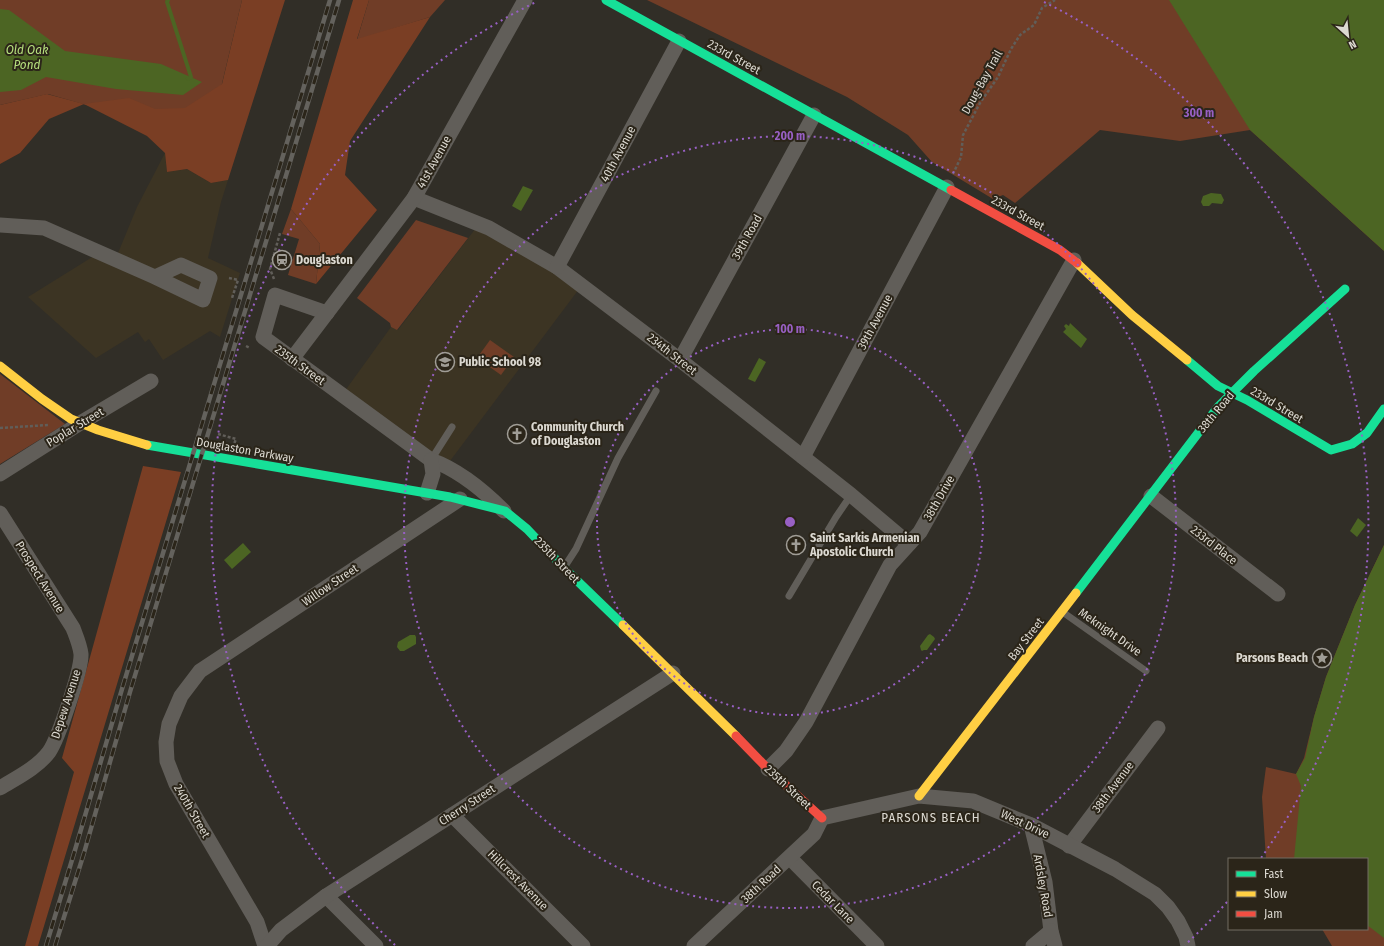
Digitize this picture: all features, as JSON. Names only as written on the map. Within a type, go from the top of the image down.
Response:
[{"type":"street","name":"41st Avenue","points":[[292,359],[414,198],[525,0]]},
{"type":"street","name":"233rd Street","points":[[606,0],[1060,250],[1074,260],[1132,315],[1218,386],[1232,392],[1315,442],[1331,450],[1352,444],[1367,433],[1384,408]]},
{"type":"street","name":"40th Avenue","points":[[557,267],[678,41]]},
{"type":"street","name":"39th Road","points":[[680,360],[814,115]]},
{"type":"street","name":"39th Avenue","points":[[803,457],[947,187]]},
{"type":"street","name":"234th Street","points":[[414,198],[489,228],[557,267],[680,360],[851,495],[909,544]]},
{"type":"street","points":[[0,225],[44,228],[155,276],[203,300],[210,278],[181,265],[155,276]]},
{"type":"street","name":"38th Drive","points":[[768,769],[786,751],[806,722],[890,565],[920,532],[1074,260]]},
{"type":"street","name":"38th Road","points":[[1151,496],[1218,407],[1232,392],[1345,289]]},
{"type":"street","name":"235th Street","points":[[327,313],[276,295],[263,337],[431,460],[446,466],[488,495],[505,512],[527,529],[564,568],[673,673],[768,769],[822,818]]},
{"type":"street","name":"Douglaston Parkway","points":[[0,366],[42,399],[71,419],[142,444],[460,499],[505,512]]},
{"type":"street","name":"Poplar Street","points":[[0,474],[82,422],[151,381]]},
{"type":"street","points":[[427,493],[433,474],[431,460]]},
{"type":"street","name":"233rd Place","points":[[1151,496],[1278,594]]},
{"type":"street","name":"Bay Street","points":[[919,796],[1151,496]]},
{"type":"street","name":"Willow Street","points":[[200,671],[460,499]]},
{"type":"street","name":"Prospect Avenue","points":[[0,513],[72,628],[78,643]]},
{"type":"street","name":"Depew Avenue","points":[[0,788],[42,759],[49,752],[63,722],[79,670],[81,655],[78,643]]},
{"type":"street","name":"240th Street","points":[[200,671],[181,696],[169,724],[166,742],[167,761],[176,784],[257,922],[266,946]]},
{"type":"street","name":"Cherry Street","points":[[266,946],[281,930],[326,896],[673,673]]},
{"type":"street","name":"38th Avenue","points":[[1069,846],[1158,728]]},
{"type":"street","name":"West Drive","points":[[822,818],[919,796],[973,801],[1031,825],[1115,869],[1155,894],[1168,907],[1178,921],[1186,937],[1188,946]]},
{"type":"street","name":"Hillcrest Avenue","points":[[452,815],[583,946]]},
{"type":"street","name":"38th Road","points":[[694,946],[814,834],[822,818]]},
{"type":"street","name":"Ardsley Road","points":[[1031,825],[1045,882],[1050,931],[1056,946]]},
{"type":"street","name":"Cedar Lane","points":[[790,858],[877,946]]},
{"type":"street","points":[[326,896],[376,946]]},
{"type":"street","points":[[1033,946],[1050,931]]},
{"type":"lane","points":[[564,568],[576,549],[618,458],[656,391]]},
{"type":"lane","points":[[431,460],[452,427]]},
{"type":"lane","points":[[789,596],[836,517],[851,495]]},
{"type":"lane","name":"Meknight Drive","points":[[1062,612],[1146,670]]},
{"type":"path","name":"Doug-Bay Trail","points":[[947,187],[961,157],[963,135],[980,103],[998,77],[1011,49],[1020,35],[1034,25],[1042,8],[1055,0]]},
{"type":"path","points":[[274,279],[269,268],[280,233]]},
{"type":"path","points":[[230,278],[239,280],[232,298]]},
{"type":"path","points":[[246,346],[250,348]]},
{"type":"path","points":[[0,428],[53,425]]},
{"type":"path","points":[[218,434],[236,439],[234,447]]},
{"type":"shaded area","points":[[0,0],[242,0],[218,100],[182,127],[114,113],[48,94],[0,105]]},
{"type":"shaded area","points":[[242,0],[285,0],[228,180],[211,183],[187,169],[167,172],[165,153],[147,136],[84,104],[129,98],[155,109],[185,108],[222,84]]},
{"type":"shaded area","points":[[353,0],[369,0],[357,39],[430,17],[350,141],[345,175],[377,210],[316,284],[320,244],[291,209]]},
{"type":"shaded area","points":[[369,0],[445,0],[430,17],[357,40]]},
{"type":"shaded area","points":[[647,0],[1221,0],[1384,251],[1250,130],[1180,141],[1100,130],[1015,203],[1003,195],[993,199],[932,162],[908,135],[847,97]]},
{"type":"shaded area","points":[[47,94],[84,104],[49,119],[20,153],[0,164],[0,105]]},
{"type":"shaded area","points":[[165,153],[167,172],[187,169],[211,183],[228,180],[221,202],[208,258],[240,273],[220,337],[210,331],[163,360],[149,339],[145,342],[138,332],[96,358],[28,297],[102,251],[116,258],[137,207]]},
{"type":"shaded area","points":[[291,209],[320,244],[316,284],[288,275],[299,239],[282,234]]},
{"type":"shaded area","points":[[416,220],[468,238],[397,330],[391,327],[390,323],[357,298]]},
{"type":"shaded area","name":"Public School 98","points":[[479,224],[582,285],[444,469],[342,395],[391,327],[398,330]]},
{"type":"shaded area","points":[[490,340],[514,357],[501,375],[477,358]]},
{"type":"shaded area","points":[[0,374],[65,424],[0,464]]},
{"type":"shaded area","points":[[143,466],[181,472],[38,946],[25,946],[74,772],[62,758]]},
{"type":"shaded area","points":[[1384,545],[1384,946],[1332,946],[1323,930],[1368,930],[1368,858],[1266,858],[1262,797],[1266,767],[1296,774],[1304,758],[1326,677],[1355,605]]},
{"type":"water","points":[[1169,0],[1384,0],[1384,251],[1250,130]]},
{"type":"water","name":"Old Oak Pond","points":[[0,9],[9,10],[65,51],[161,64],[202,82],[183,95],[116,89],[46,77],[21,90],[0,92]]},
{"type":"water","points":[[523,186],[533,190],[521,211],[512,206]]},
{"type":"water","points":[[1211,193],[1221,194],[1224,200],[1222,204],[1212,203],[1209,206],[1203,206],[1201,202],[1203,196]]},
{"type":"water","points":[[1070,323],[1087,339],[1081,348],[1063,332],[1066,329],[1064,326],[1066,324],[1069,326]]},
{"type":"water","points":[[759,358],[766,362],[755,382],[748,379]]},
{"type":"water","points":[[1358,518],[1366,525],[1357,537],[1350,531]]},
{"type":"water","points":[[243,543],[251,552],[232,569],[224,560]]},
{"type":"water","points":[[1384,545],[1384,938],[1368,926],[1368,858],[1294,858],[1301,786],[1296,774],[1305,758],[1314,717],[1326,677],[1355,605]]},
{"type":"water","points":[[930,634],[935,639],[927,650],[922,651],[920,646]]},
{"type":"water","points":[[410,635],[415,635],[416,644],[404,651],[400,651],[397,647],[398,642]]},
{"type":"waterway","points":[[168,0],[167,2],[191,77],[188,79]]},
{"type":"railway","points":[[46,946],[330,0]]},
{"type":"railway","points":[[55,946],[84,853],[130,692],[339,0]]},
{"type":"traffic: fast","points":[[606,0],[951,190]]},
{"type":"traffic: fast","points":[[1076,593],[1218,407],[1254,371],[1345,289]]},
{"type":"traffic: fast","points":[[1187,360],[1218,386],[1247,400],[1331,450],[1352,444],[1367,433],[1384,409]]},
{"type":"traffic: fast","points":[[147,445],[450,497],[505,511],[527,529],[564,568],[623,625]]},
{"type":"traffic: slow","points":[[1077,263],[1132,315],[1187,360]]},
{"type":"traffic: slow","points":[[0,366],[42,399],[71,419],[98,430],[147,445]]},
{"type":"traffic: slow","points":[[919,796],[1076,593]]},
{"type":"traffic: slow","points":[[623,625],[736,736]]},
{"type":"traffic: jam","points":[[951,190],[1060,250],[1077,263]]},
{"type":"traffic: jam","points":[[736,736],[768,769],[822,818]]},
{"type":"place","name":"Douglaston","points":[[282,260]]},
{"type":"place","name":"Public School 98","points":[[445,362]]},
{"type":"place","name":"Community Church of Douglaston","points":[[517,434]]},
{"type":"place","name":"Saint Sarkis Armenian Apostolic Church","points":[[796,545]]},
{"type":"place","name":"Parsons Beach","points":[[1322,658]]},
{"type":"district","name":"PARSONS BEACH","points":[[931,817]]}]
